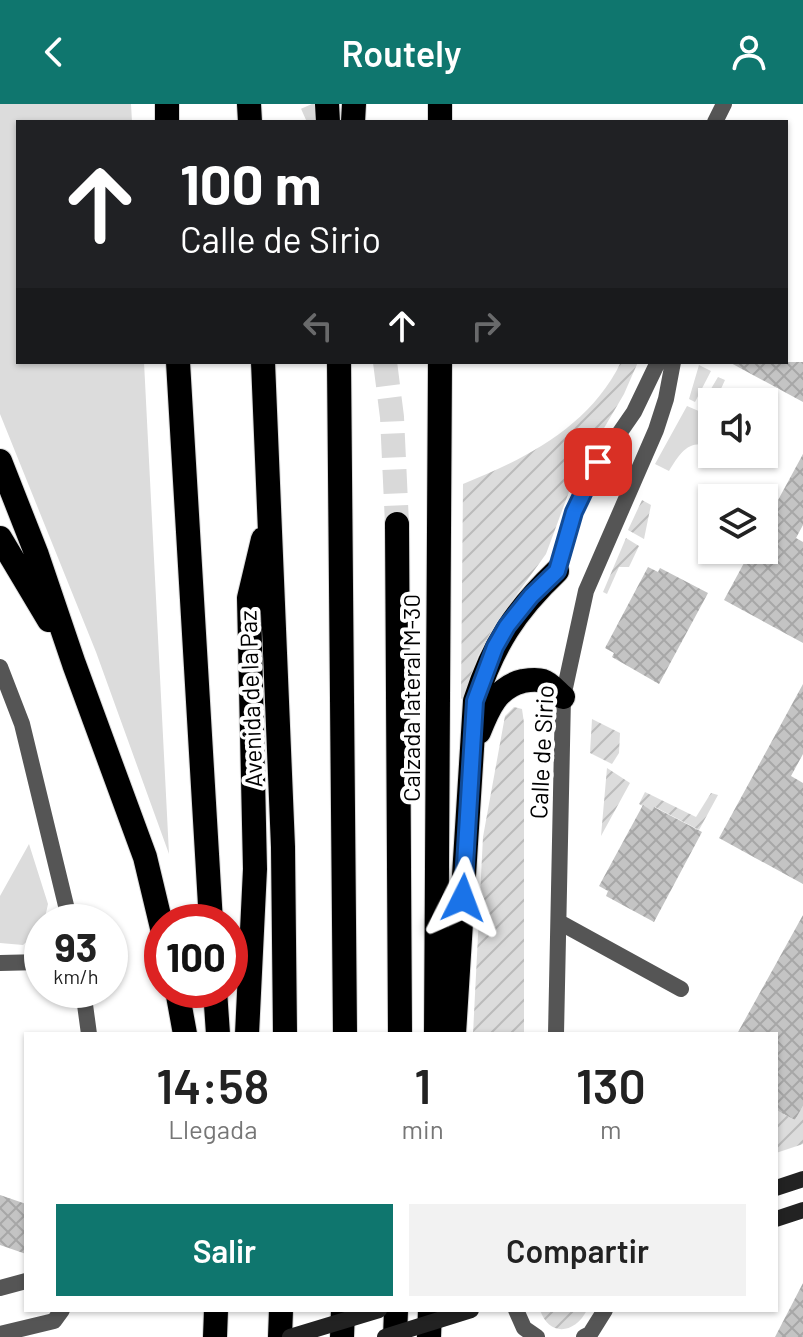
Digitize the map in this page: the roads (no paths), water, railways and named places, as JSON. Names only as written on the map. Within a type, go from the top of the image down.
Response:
[{"type":"highway","points":[[178,364],[210,904]]},
{"type":"highway","name":"Avenida de la Paz","points":[[263,364],[283,847],[285,1032]]},
{"type":"highway","points":[[339,364],[345,1032]]},
{"type":"highway","name":"Calzada lateral M-30","points":[[436,1032],[440,364]]},
{"type":"highway","points":[[0,461],[37,555],[145,857],[156,904]]},
{"type":"highway","points":[[247,1032],[255,869],[249,598],[270,509]]},
{"type":"highway","points":[[397,524],[400,1032]]},
{"type":"highway","points":[[0,538],[74,664]]},
{"type":"highway","points":[[454,1032],[475,701],[495,647],[531,596],[557,571]]},
{"type":"highway","points":[[471,753],[488,708],[496,696],[513,684],[528,680],[542,681],[563,697]]},
{"type":"highway","points":[[180,1008],[185,1032]]},
{"type":"highway","points":[[216,1008],[218,1032]]},
{"type":"highway","points":[[215,1337],[216,1312]]},
{"type":"highway","points":[[280,1337],[281,1312]]},
{"type":"highway","points":[[342,1337],[343,1312]]},
{"type":"highway","points":[[395,1337],[396,1312]]},
{"type":"highway","points":[[429,1337],[430,1312]]},
{"type":"main road","points":[[778,1187],[803,1179]]},
{"type":"main road","points":[[778,1218],[803,1210]]},
{"type":"main road","points":[[290,1337],[372,1312]]},
{"type":"main road","points":[[385,1337],[465,1312]]},
{"type":"street","points":[[557,571],[574,512],[589,477],[634,412],[657,364]]},
{"type":"street","name":"Calle de Sirio","points":[[556,1032],[563,697],[586,591],[656,430],[673,364]]},
{"type":"street","points":[[0,667],[22,724],[66,904]]},
{"type":"street","points":[[559,922],[681,989]]},
{"type":"street","points":[[0,963],[24,962]]},
{"type":"street","points":[[85,1008],[89,1032]]},
{"type":"street","points":[[0,1288],[24,1282]]},
{"type":"street","points":[[0,1334],[54,1321],[61,1312]]},
{"type":"street","points":[[517,1312],[529,1334]]},
{"type":"street","points":[[587,1336],[604,1312]]},
{"type":"tunnel","points":[[312,104],[319,120]]},
{"type":"tunnel","points":[[385,364],[392,417],[397,524]]}]
